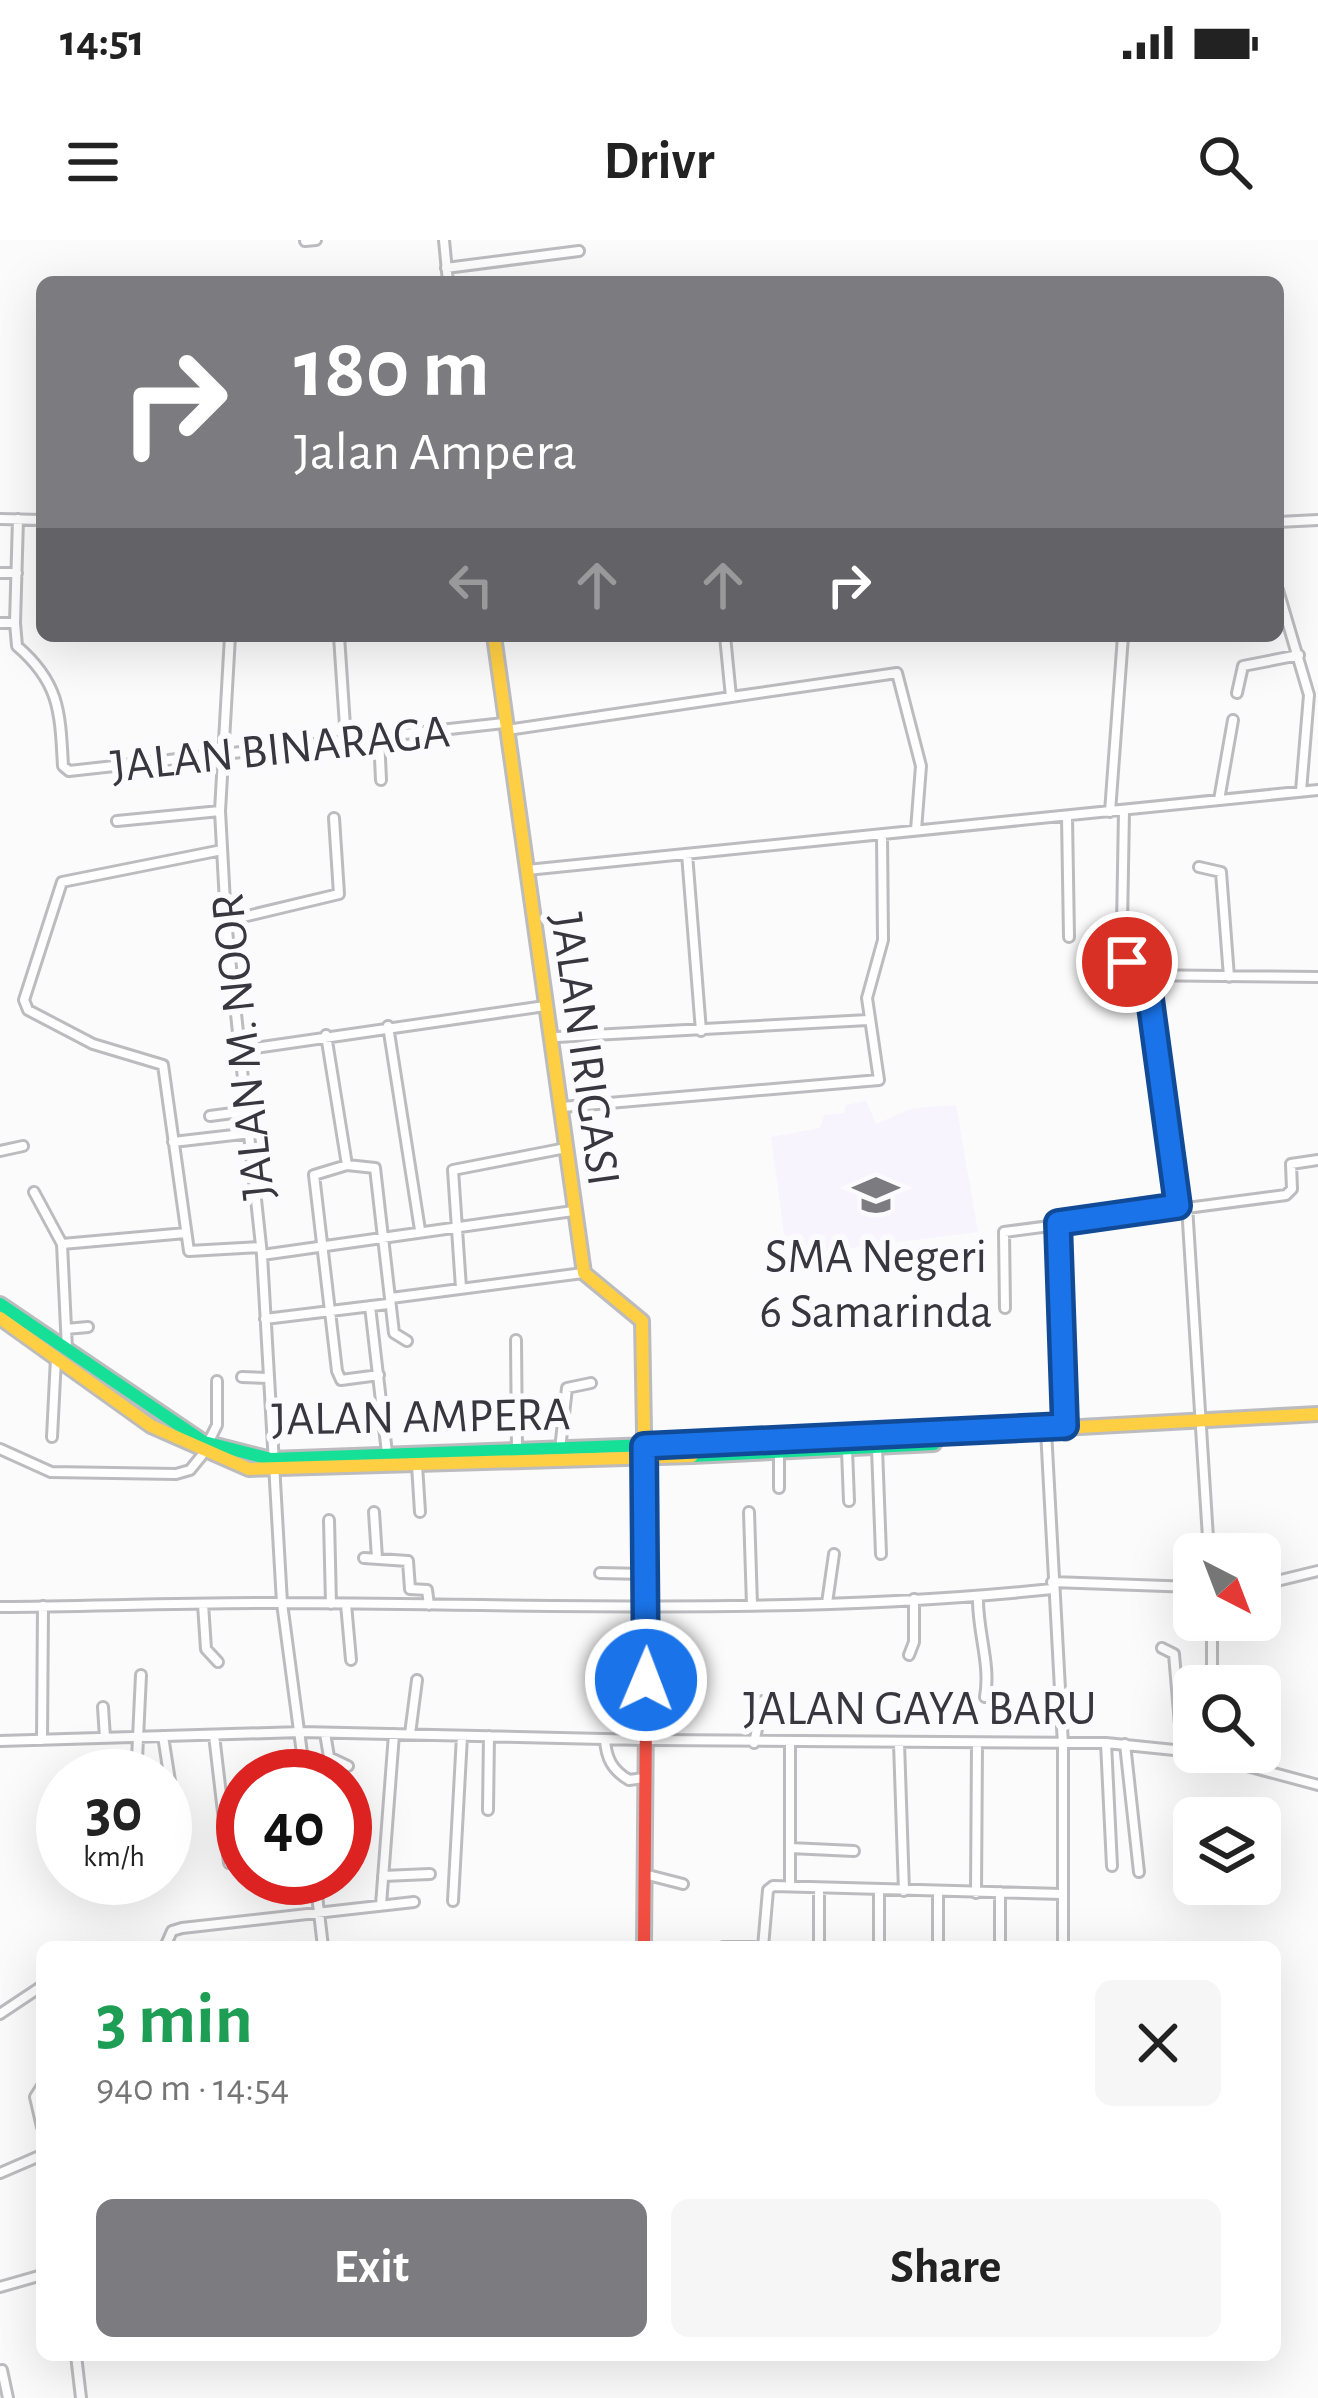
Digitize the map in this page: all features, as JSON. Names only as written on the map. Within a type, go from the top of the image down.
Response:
[{"type":"main road","name":"JALAN IRIGASI","points":[[495,642],[584,1273]]},
{"type":"main road","points":[[584,1273],[640,1316],[652,1741],[644,1778],[644,1941]]},
{"type":"main road","name":"JALAN AMPERA","points":[[0,1304],[62,1353]]},
{"type":"main road","name":"JALAN AMPERA","points":[[0,1318],[62,1353],[205,1449],[270,1465],[417,1465],[1318,1417]]},
{"type":"main road","name":"JALAN AMPERA","points":[[270,1465],[387,1454],[560,1449],[779,1454],[1047,1432]]},
{"type":"street","points":[[305,241],[316,240]]},
{"type":"street","points":[[444,240],[447,276]]},
{"type":"street","points":[[446,268],[579,251]]},
{"type":"street","points":[[0,519],[36,520]]},
{"type":"street","points":[[0,623],[15,623],[18,519]]},
{"type":"street","points":[[1284,522],[1318,520]]},
{"type":"street","points":[[0,573],[17,573]]},
{"type":"street","points":[[1284,613],[1299,655],[1310,710],[1300,791]]},
{"type":"street","name":"JALAN BINARAGA","points":[[15,623],[17,646],[40,664],[59,706],[63,760],[69,771],[505,726],[897,673],[921,766],[916,830]]},
{"type":"street","name":"JALAN M. NOOR","points":[[230,642],[220,811],[226,921],[261,1251],[270,1465],[282,1603],[303,1749]]},
{"type":"street","points":[[339,642],[346,741]]},
{"type":"street","points":[[726,642],[731,697]]},
{"type":"street","points":[[1110,812],[1123,642]]},
{"type":"street","points":[[1237,693],[1245,664],[1299,655]]},
{"type":"street","points":[[1219,800],[1233,720]]},
{"type":"street","points":[[379,737],[380,780]]},
{"type":"street","points":[[525,871],[1318,790]]},
{"type":"street","points":[[117,821],[220,811]]},
{"type":"street","points":[[1124,811],[1123,940],[1130,975],[1318,977]]},
{"type":"street","points":[[1066,817],[1069,937]]},
{"type":"street","points":[[226,921],[339,894],[334,818]]},
{"type":"street","points":[[560,1107],[872,1083],[880,1076],[868,1020],[868,987],[883,940],[882,835]]},
{"type":"street","points":[[222,850],[62,881],[26,993],[28,1010],[93,1044],[164,1065],[192,1254],[261,1251],[573,1211]]},
{"type":"street","points":[[687,854],[700,1031]]},
{"type":"street","points":[[1198,867],[1221,872],[1229,977]]},
{"type":"street","points":[[1147,977],[1182,1206],[1207,1533]]},
{"type":"street","points":[[241,1050],[545,1006]]},
{"type":"street","points":[[553,1038],[868,1020]]},
{"type":"street","points":[[388,1026],[419,1230]]},
{"type":"street","points":[[326,1036],[346,1165]]},
{"type":"street","points":[[210,1116],[248,1111]]},
{"type":"street","points":[[173,1142],[251,1133]]},
{"type":"street","points":[[0,1150],[23,1146]]},
{"type":"street","points":[[461,1288],[453,1171],[566,1148]]},
{"type":"street","points":[[1005,1308],[1001,1234],[1286,1195],[1292,1189],[1291,1164],[1318,1160]]},
{"type":"street","points":[[379,1375],[352,1380],[338,1376],[314,1173],[346,1165],[375,1168],[394,1334],[406,1341]]},
{"type":"street","points":[[34,1192],[62,1244],[66,1329],[52,1437]]},
{"type":"street","points":[[1058,1223],[1066,1431]]},
{"type":"street","points":[[62,1244],[186,1233]]},
{"type":"street","points":[[265,1319],[584,1273]]},
{"type":"street","points":[[370,1306],[387,1454]]},
{"type":"street","points":[[66,1329],[88,1327]]},
{"type":"street","points":[[516,1340],[517,1450]]},
{"type":"street","points":[[242,1377],[268,1378]]},
{"type":"street","points":[[0,1449],[51,1472],[176,1474],[190,1470],[217,1425],[218,1381]]},
{"type":"street","points":[[560,1449],[567,1388],[592,1383]]},
{"type":"street","points":[[1047,1432],[1063,1745],[1063,1941]]},
{"type":"street","points":[[877,1447],[881,1554]]},
{"type":"street","points":[[847,1449],[848,1501]]},
{"type":"street","points":[[779,1454],[779,1488]]},
{"type":"street","points":[[417,1465],[420,1512]]},
{"type":"street","points":[[374,1512],[376,1558]]},
{"type":"street","points":[[749,1512],[752,1605]]},
{"type":"street","points":[[329,1520],[331,1604]]},
{"type":"street","points":[[827,1603],[834,1554]]},
{"type":"street","points":[[364,1558],[408,1561],[410,1605]]},
{"type":"street","points":[[1281,1580],[1318,1571]]},
{"type":"street","points":[[600,1573],[646,1574]]},
{"type":"street","points":[[0,1607],[282,1603],[647,1609],[978,1597],[1052,1586],[1173,1587]]},
{"type":"street","points":[[410,1589],[427,1590],[429,1605]]},
{"type":"street","points":[[978,1597],[977,1633],[988,1678],[985,1697]]},
{"type":"street","points":[[908,1655],[914,1642],[914,1599]]},
{"type":"street","points":[[203,1604],[206,1649],[218,1662]]},
{"type":"street","points":[[346,1604],[351,1660]]},
{"type":"street","points":[[42,1740],[43,1606]]},
{"type":"street","points":[[1162,1648],[1174,1654],[1175,1665]]},
{"type":"street","points":[[137,1749],[141,1676]]},
{"type":"street","points":[[410,1735],[417,1681]]},
{"type":"street","points":[[754,1743],[763,1701]]},
{"type":"street","points":[[103,1707],[104,1738]]},
{"type":"street","name":"JALAN GAYA BARU","points":[[0,1741],[301,1732],[1173,1747]]},
{"type":"street","points":[[325,1733],[328,1749]]},
{"type":"street","points":[[381,1905],[394,1734]]},
{"type":"street","points":[[214,1735],[216,1752]]},
{"type":"street","points":[[163,1736],[165,1749]]},
{"type":"street","points":[[453,1901],[462,1736]]},
{"type":"street","points":[[488,1810],[489,1736]]},
{"type":"street","points":[[605,1738],[606,1754],[619,1772],[629,1780],[644,1778]]},
{"type":"street","points":[[899,1743],[904,1891]]},
{"type":"street","points":[[1106,1743],[1112,1866]]},
{"type":"street","points":[[790,1744],[790,1886]]},
{"type":"street","points":[[976,1744],[976,1893]]},
{"type":"street","points":[[1125,1744],[1139,1872]]},
{"type":"street","name":"JALAN GAYA BARU","points":[[1275,1773],[1318,1786]]},
{"type":"street","points":[[790,1848],[854,1850]]},
{"type":"street","points":[[383,1876],[430,1874]]},
{"type":"street","points":[[644,1874],[683,1884]]},
{"type":"street","points":[[759,1941],[768,1890],[790,1886],[1062,1894]]},
{"type":"street","points":[[819,1889],[819,1941]]},
{"type":"street","points":[[879,1890],[879,1941]]},
{"type":"street","points":[[1000,1892],[1000,1941]]},
{"type":"street","points":[[938,1893],[938,1941]]},
{"type":"street","points":[[168,1941],[172,1931],[182,1928],[414,1902]]},
{"type":"street","points":[[317,1905],[322,1941]]},
{"type":"street","points":[[0,2014],[36,1990]]},
{"type":"street","points":[[0,2174],[36,2158]]},
{"type":"street","points":[[0,2287],[36,2277]]},
{"type":"street","points":[[77,2361],[81,2398]]},
{"type":"street","points":[[2,2370],[8,2398]]},
{"type":"shaded area","name":"SMA Negeri 6 Samarinda","points":[[866,1101],[876,1124],[913,1108],[956,1105],[978,1232],[787,1256],[771,1137],[820,1128],[824,1115],[844,1113],[846,1105]]},
{"type":"traffic: fast","points":[[0,1304],[204,1442],[271,1459],[972,1433]]},
{"type":"traffic: fast","points":[[692,1456],[934,1444]]},
{"type":"traffic: slow","points":[[495,642],[584,1273],[642,1321],[647,1597]]},
{"type":"traffic: slow","points":[[0,1318],[151,1426],[249,1469],[692,1456]]},
{"type":"traffic: slow","points":[[972,1433],[1318,1414]]},
{"type":"traffic: jam","points":[[644,1941],[647,1597]]},
{"type":"place","name":"SMA Negeri 6 Samarinda","points":[[876,1195]]},
{"type":"route","points":[[646,1680],[644,1446],[1065,1426],[1058,1223],[1178,1206],[1147,977],[1130,975],[1127,962]]}]
